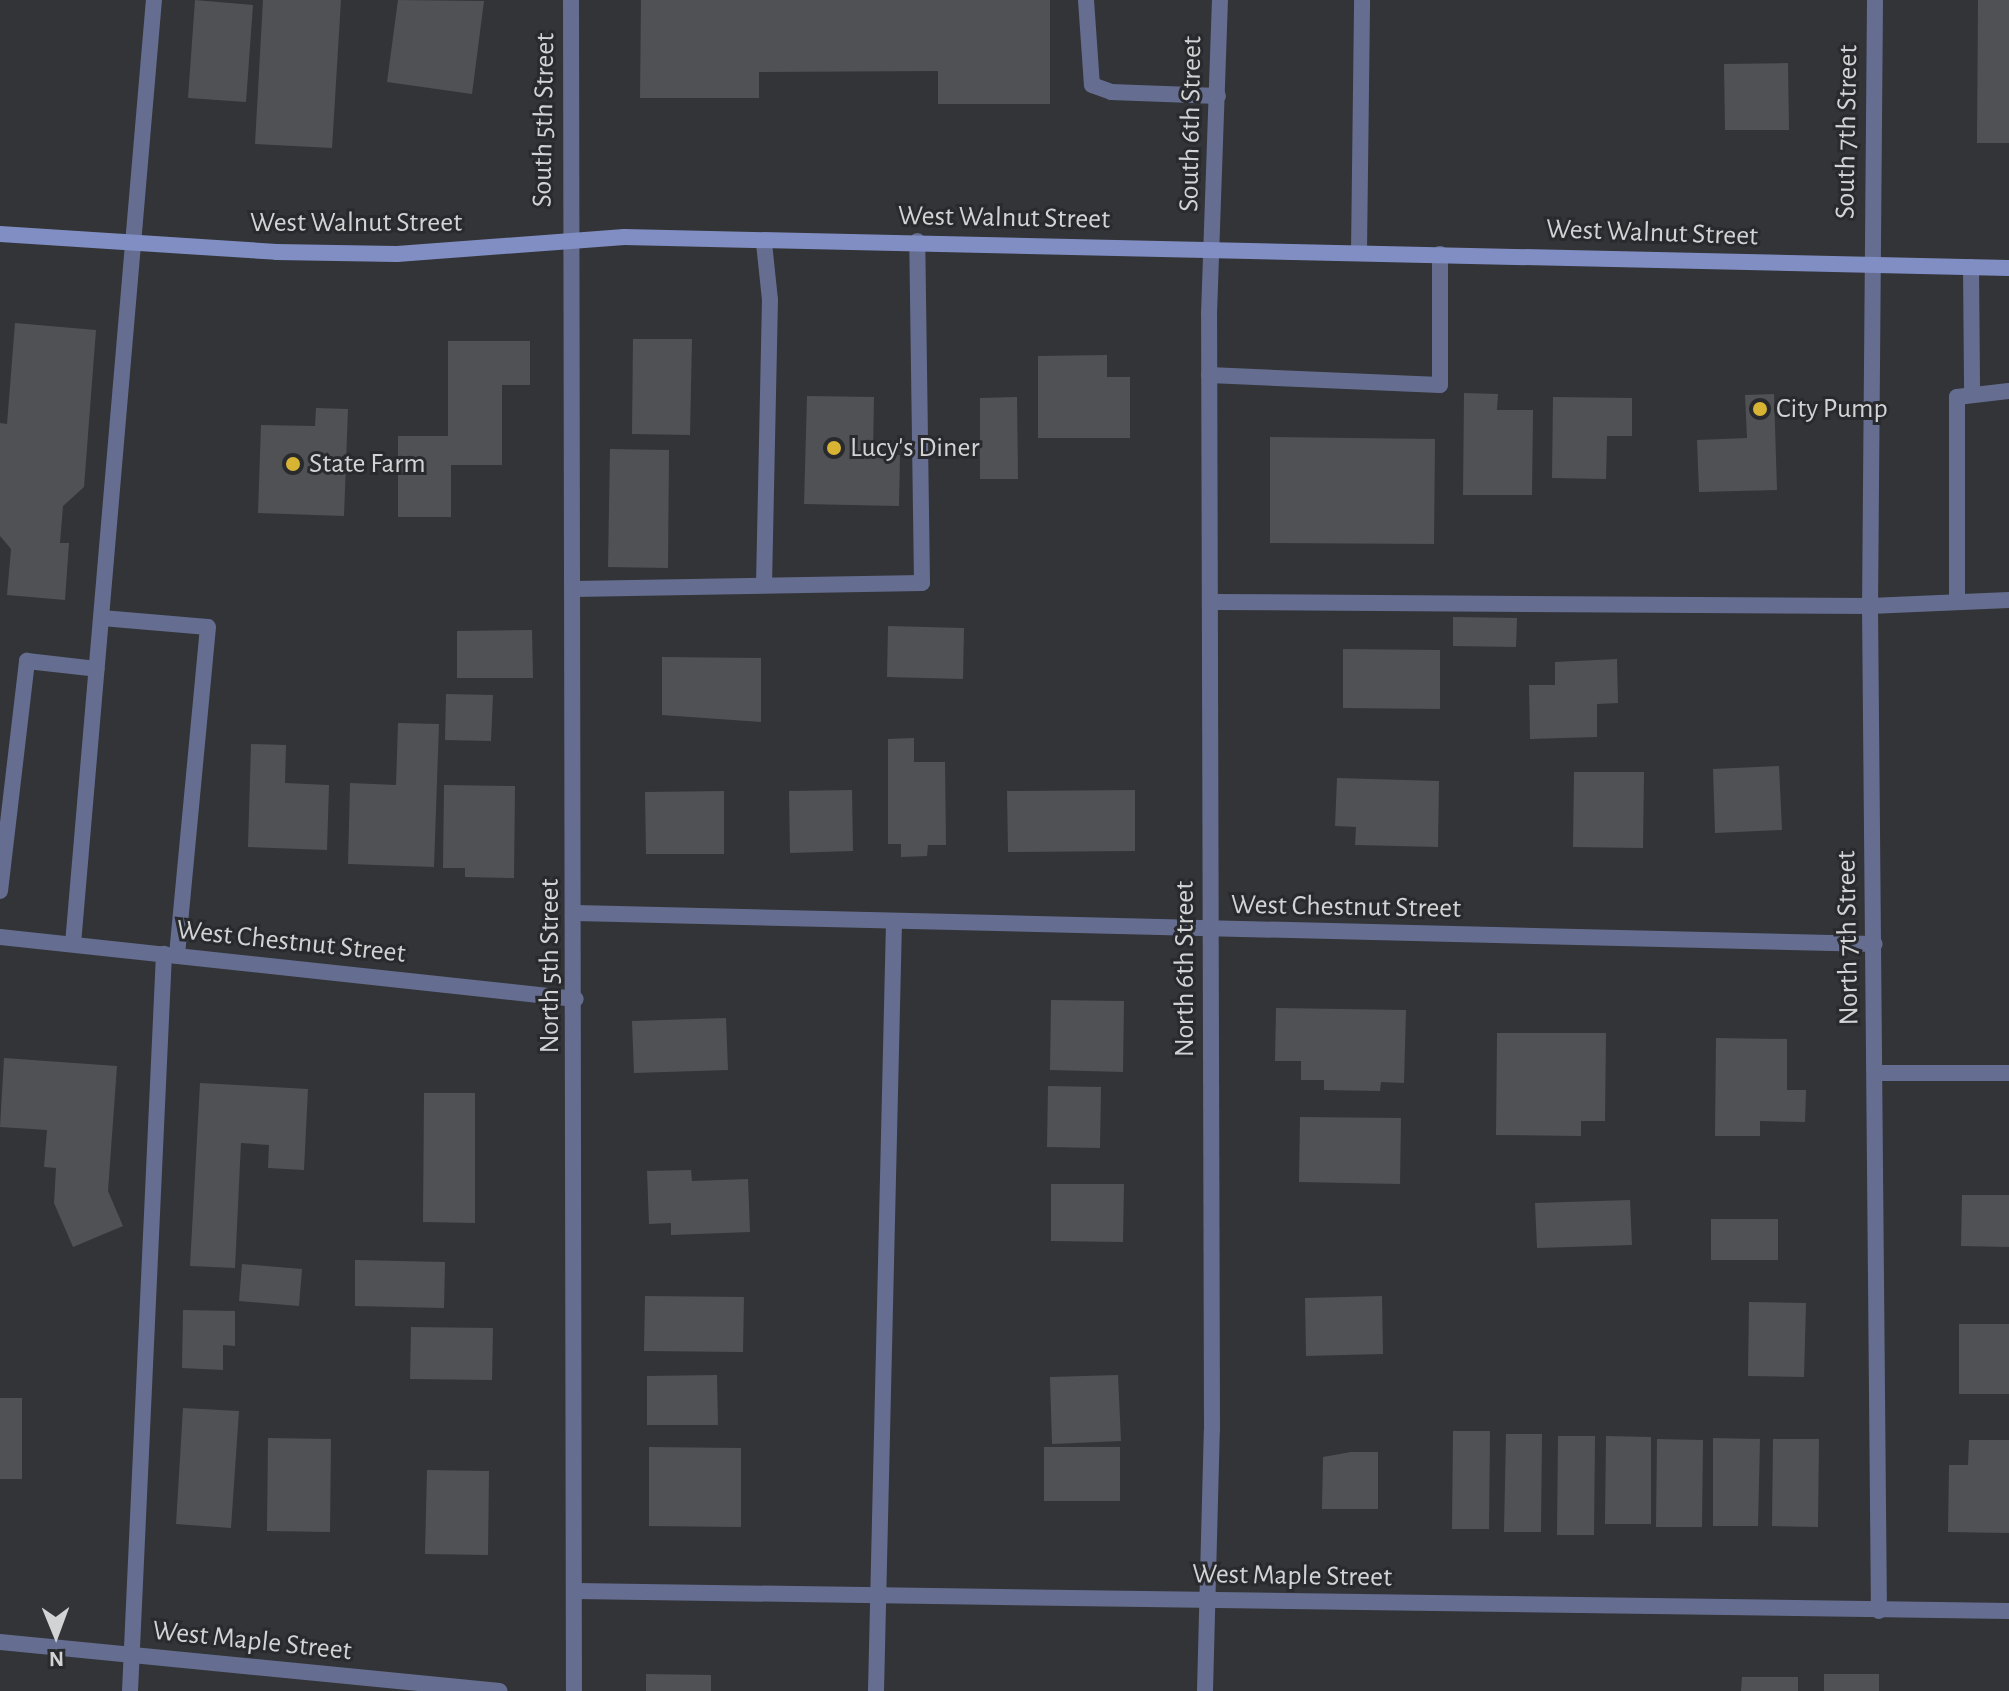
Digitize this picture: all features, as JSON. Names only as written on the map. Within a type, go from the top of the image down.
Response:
[{"type":"main road","name":"West Walnut Street","points":[[0,234],[397,254],[624,237],[764,243],[917,241],[2009,268]]},
{"type":"street","points":[[73,944],[136,243],[154,0]]},
{"type":"street","name":"South 5th Street","points":[[569,241],[571,0]]},
{"type":"street","points":[[1086,0],[1092,85],[1111,92],[1218,96]]},
{"type":"street","name":"South 6th Street","points":[[1215,248],[1220,0]]},
{"type":"street","points":[[1359,252],[1362,0]]},
{"type":"street","name":"South 7th Street","points":[[1872,265],[1875,0]]},
{"type":"street","name":"North 5th Street","points":[[569,241],[576,913],[574,1691]]},
{"type":"street","points":[[573,589],[922,583],[917,241]]},
{"type":"street","points":[[764,243],[770,300],[764,585]]},
{"type":"street","name":"North 6th Street","points":[[1205,1691],[1212,1430],[1209,375],[1215,248]]},
{"type":"street","points":[[1209,375],[1440,385],[1440,254]]},
{"type":"street","name":"North 7th Street","points":[[1872,265],[1870,606],[1879,1611]]},
{"type":"street","points":[[1971,267],[1972,391]]},
{"type":"street","points":[[1957,602],[1957,397],[1972,391],[2009,391]]},
{"type":"street","points":[[1211,602],[1870,606],[2009,600]]},
{"type":"street","points":[[102,618],[208,627],[170,955],[130,1691]]},
{"type":"street","points":[[0,891],[27,661],[97,669]]},
{"type":"street","name":"West Chestnut Street","points":[[576,913],[1211,931],[1875,944]]},
{"type":"street","points":[[876,1691],[894,922]]},
{"type":"street","name":"West Chestnut Street","points":[[0,937],[576,999]]},
{"type":"street","points":[[1875,1073],[2009,1073]]},
{"type":"street","name":"West Maple Street","points":[[575,1591],[2009,1611]]},
{"type":"street","name":"West Maple Street","points":[[0,1642],[500,1691]]},
{"type":"building","points":[[195,0],[253,5],[246,102],[188,98]]},
{"type":"building","points":[[263,0],[341,0],[332,148],[255,144]]},
{"type":"building","points":[[398,0],[484,1],[472,94],[387,82]]},
{"type":"building","points":[[641,0],[1050,0],[1050,104],[938,104],[938,71],[759,72],[759,98],[640,98]]},
{"type":"building","points":[[1978,0],[2009,0],[2009,143],[1977,143]]},
{"type":"building","points":[[1788,63],[1789,130],[1725,130],[1724,64]]},
{"type":"building","points":[[15,323],[96,330],[84,487],[63,506],[60,543],[69,543],[65,600],[7,595],[11,549],[0,536],[0,423],[7,424]]},
{"type":"building","points":[[633,339],[692,339],[690,435],[632,434]]},
{"type":"building","points":[[448,341],[530,341],[530,385],[502,385],[502,465],[451,465],[451,517],[398,517],[398,436],[448,436]]},
{"type":"building","points":[[1107,355],[1107,377],[1130,377],[1130,438],[1038,438],[1038,356]]},
{"type":"building","points":[[1464,393],[1498,394],[1497,410],[1533,410],[1532,495],[1463,495]]},
{"type":"building","points":[[1774,394],[1777,490],[1699,492],[1697,440],[1747,438],[1745,395]]},
{"type":"building","points":[[807,396],[874,397],[873,454],[900,455],[899,506],[804,504]]},
{"type":"building","points":[[1017,397],[1018,479],[980,479],[980,398]]},
{"type":"building","points":[[1553,397],[1632,398],[1632,436],[1607,436],[1606,479],[1552,478]]},
{"type":"building","points":[[316,408],[348,409],[344,516],[258,513],[261,425],[315,426]]},
{"type":"building","points":[[1270,437],[1435,439],[1434,544],[1270,543]]},
{"type":"building","points":[[610,449],[669,450],[668,568],[608,567]]},
{"type":"building","points":[[1453,617],[1517,618],[1516,647],[1453,646]]},
{"type":"building","points":[[888,626],[964,628],[963,679],[887,677]]},
{"type":"building","points":[[532,630],[533,678],[457,678],[457,631]]},
{"type":"building","points":[[1343,649],[1440,650],[1440,709],[1343,708]]},
{"type":"building","points":[[662,657],[761,658],[761,722],[662,715]]},
{"type":"building","points":[[1617,659],[1618,703],[1597,704],[1597,737],[1530,739],[1529,685],[1555,685],[1555,662]]},
{"type":"building","points":[[446,694],[493,695],[491,741],[445,740]]},
{"type":"building","points":[[398,723],[439,724],[434,867],[348,864],[350,783],[396,785]]},
{"type":"building","points":[[914,738],[914,762],[945,762],[946,845],[928,845],[927,856],[901,857],[901,844],[888,844],[888,739]]},
{"type":"building","points":[[251,744],[286,745],[285,783],[329,785],[327,850],[248,847]]},
{"type":"building","points":[[1779,766],[1782,830],[1715,833],[1713,769]]},
{"type":"building","points":[[1574,772],[1644,772],[1643,848],[1573,847]]},
{"type":"building","points":[[1337,778],[1439,781],[1438,847],[1355,845],[1356,827],[1335,826]]},
{"type":"building","points":[[444,785],[515,786],[514,878],[465,877],[465,868],[443,868]]},
{"type":"building","points":[[852,790],[853,851],[790,853],[789,791]]},
{"type":"building","points":[[1135,790],[1135,851],[1008,852],[1007,791]]},
{"type":"building","points":[[724,791],[724,854],[646,854],[645,792]]},
{"type":"building","points":[[1051,1000],[1124,1001],[1123,1072],[1050,1070]]},
{"type":"building","points":[[1276,1008],[1406,1010],[1404,1083],[1381,1082],[1380,1091],[1324,1090],[1324,1080],[1301,1080],[1301,1061],[1275,1061]]},
{"type":"building","points":[[726,1018],[728,1070],[634,1073],[632,1021]]},
{"type":"building","points":[[1497,1033],[1606,1033],[1605,1121],[1581,1121],[1581,1136],[1496,1135]]},
{"type":"building","points":[[1716,1038],[1787,1039],[1787,1090],[1806,1090],[1805,1122],[1760,1121],[1760,1136],[1715,1136]]},
{"type":"building","points":[[4,1058],[117,1066],[108,1191],[123,1226],[73,1247],[54,1203],[56,1168],[44,1167],[47,1130],[0,1127]]},
{"type":"building","points":[[200,1083],[308,1089],[304,1170],[268,1168],[269,1145],[241,1143],[235,1268],[190,1266]]},
{"type":"building","points":[[1048,1086],[1101,1087],[1100,1148],[1047,1147]]},
{"type":"building","points":[[424,1093],[475,1093],[475,1223],[423,1222]]},
{"type":"building","points":[[1300,1117],[1401,1118],[1400,1184],[1299,1182]]},
{"type":"building","points":[[691,1170],[692,1181],[748,1179],[750,1232],[671,1235],[671,1223],[649,1224],[647,1171]]},
{"type":"building","points":[[1051,1184],[1124,1184],[1123,1242],[1051,1241]]},
{"type":"building","points":[[1962,1195],[2009,1195],[2009,1247],[1961,1246]]},
{"type":"building","points":[[1630,1200],[1632,1245],[1537,1248],[1535,1203]]},
{"type":"building","points":[[1711,1219],[1778,1219],[1778,1260],[1711,1260]]},
{"type":"building","points":[[355,1260],[445,1262],[444,1308],[355,1306]]},
{"type":"building","points":[[242,1264],[302,1269],[299,1306],[239,1301]]},
{"type":"building","points":[[645,1296],[744,1297],[743,1352],[644,1351]]},
{"type":"building","points":[[1382,1296],[1383,1354],[1306,1356],[1305,1298]]},
{"type":"building","points":[[1749,1302],[1806,1303],[1804,1377],[1748,1376]]},
{"type":"building","points":[[183,1310],[235,1311],[235,1346],[223,1345],[223,1370],[182,1368]]},
{"type":"building","points":[[1959,1324],[2009,1324],[2009,1394],[1959,1394]]},
{"type":"building","points":[[411,1327],[493,1328],[492,1380],[410,1379]]},
{"type":"building","points":[[717,1375],[718,1425],[647,1425],[647,1376]]},
{"type":"building","points":[[1118,1375],[1121,1441],[1052,1444],[1050,1377]]},
{"type":"building","points":[[0,1398],[22,1398],[22,1479],[0,1479]]},
{"type":"building","points":[[183,1408],[239,1411],[231,1528],[176,1524]]},
{"type":"building","points":[[1453,1431],[1490,1431],[1489,1529],[1452,1529]]},
{"type":"building","points":[[1506,1434],[1542,1434],[1541,1532],[1504,1532]]},
{"type":"building","points":[[1558,1436],[1595,1436],[1594,1535],[1557,1535]]},
{"type":"building","points":[[1606,1436],[1651,1437],[1651,1524],[1605,1524]]},
{"type":"building","points":[[268,1438],[331,1439],[330,1532],[267,1531]]},
{"type":"building","points":[[1713,1438],[1760,1439],[1758,1526],[1713,1526]]},
{"type":"building","points":[[1657,1439],[1703,1440],[1702,1527],[1656,1527]]},
{"type":"building","points":[[1773,1439],[1819,1439],[1818,1527],[1772,1526]]},
{"type":"building","points":[[1969,1440],[2009,1440],[2009,1533],[1948,1532],[1949,1465],[1968,1465]]},
{"type":"building","points":[[649,1447],[741,1448],[741,1527],[649,1526]]},
{"type":"building","points":[[1044,1447],[1120,1447],[1120,1501],[1044,1501]]},
{"type":"building","points":[[1351,1452],[1378,1452],[1378,1509],[1322,1509],[1323,1457]]},
{"type":"building","points":[[427,1470],[489,1471],[488,1555],[425,1554]]},
{"type":"building","points":[[646,1674],[711,1675],[711,1691],[646,1691]]},
{"type":"building","points":[[1824,1674],[1879,1674],[1879,1691],[1824,1691]]},
{"type":"building","points":[[1742,1677],[1798,1677],[1798,1691],[1741,1691]]},
{"type":"place","name":"City Pump","points":[[1760,409]]},
{"type":"place","name":"Lucy's Diner","points":[[834,448]]},
{"type":"place","name":"State Farm","points":[[293,464]]}]
